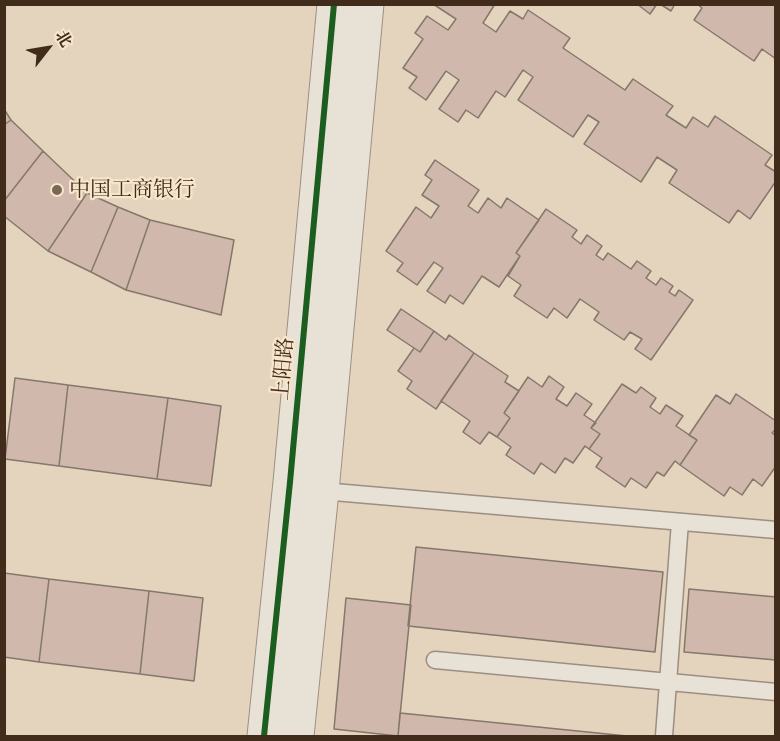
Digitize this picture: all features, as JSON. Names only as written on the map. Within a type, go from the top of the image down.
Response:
[{"type":"street","name":"上阳路","points":[[264,736],[334,4]]},
{"type":"street","points":[[297,736],[367,4]]},
{"type":"lane","points":[[322,491],[776,530]]},
{"type":"lane","points":[[664,736],[680,522]]},
{"type":"lane","points":[[435,660],[776,692]]},
{"type":"building","points":[[433,4],[495,4],[483,23],[496,32],[510,11],[523,19],[528,10],[570,38],[563,48],[625,90],[633,79],[673,106],[666,115],[686,128],[693,117],[708,127],[715,116],[772,155],[765,165],[776,172],[776,181],[750,219],[738,210],[729,223],[669,183],[677,170],[657,157],[641,182],[584,144],[599,122],[588,115],[573,137],[518,100],[533,77],[523,70],[505,97],[496,91],[478,118],[466,110],[458,122],[439,109],[459,80],[446,71],[426,100],[409,88],[417,77],[403,68],[423,39],[415,33],[427,16],[448,30],[456,19]]},
{"type":"building","points":[[637,4],[657,4],[650,14]]},
{"type":"building","points":[[660,4],[675,4],[671,11]]},
{"type":"building","points":[[697,4],[776,4],[776,59],[762,49],[754,61],[694,20],[702,8]]},
{"type":"building","points":[[4,109],[11,120],[4,125]]},
{"type":"building","points":[[11,120],[43,151],[4,201],[4,125]]},
{"type":"building","points":[[43,151],[87,193],[48,251],[4,216],[4,201]]},
{"type":"building","points":[[435,160],[479,190],[468,206],[478,213],[488,198],[501,208],[507,198],[539,220],[516,253],[520,256],[499,287],[482,276],[463,304],[450,295],[445,303],[427,291],[443,268],[434,262],[417,285],[397,271],[403,263],[386,251],[416,207],[431,218],[439,206],[422,195],[432,180],[425,175]]},
{"type":"building","points":[[87,193],[118,207],[91,272],[48,251]]},
{"type":"building","points":[[118,207],[150,220],[126,290],[91,272]]},
{"type":"building","points":[[546,209],[577,230],[572,237],[581,244],[587,235],[602,246],[596,255],[603,260],[608,253],[631,269],[637,261],[651,271],[646,278],[656,285],[661,278],[673,286],[669,292],[675,296],[679,290],[693,300],[651,360],[635,349],[642,339],[630,332],[624,340],[594,320],[599,312],[580,299],[567,318],[554,308],[547,318],[514,296],[521,285],[508,276],[520,256],[516,253]]},
{"type":"building","points":[[150,220],[234,240],[221,315],[126,290]]},
{"type":"building","points":[[401,309],[434,331],[420,352],[387,330]]},
{"type":"building","points":[[434,331],[446,340],[449,335],[474,353],[436,409],[407,389],[412,381],[398,371],[414,348],[420,352]]},
{"type":"building","points":[[474,353],[508,376],[505,382],[519,391],[504,413],[510,418],[497,437],[489,432],[480,444],[463,432],[470,421],[441,401]]},
{"type":"building","points":[[549,376],[564,387],[556,399],[567,406],[576,393],[592,404],[584,415],[596,423],[591,428],[600,434],[589,449],[585,446],[573,463],[565,458],[555,473],[541,463],[534,474],[506,455],[511,447],[497,437],[510,418],[504,413],[528,377],[542,387]]},
{"type":"building","points":[[15,378],[68,385],[59,466],[5,459]]},
{"type":"building","points":[[622,384],[636,393],[641,387],[656,398],[650,407],[660,414],[666,405],[683,416],[676,426],[697,440],[680,465],[675,461],[664,476],[657,472],[646,488],[631,478],[625,487],[596,467],[602,458],[589,449],[600,434],[591,428]]},
{"type":"building","points":[[68,385],[168,398],[157,479],[59,466]]},
{"type":"building","points":[[736,394],[776,421],[776,429],[772,433],[776,436],[776,466],[762,486],[753,479],[742,495],[730,487],[724,496],[680,465],[697,440],[689,435],[716,395],[730,404]]},
{"type":"building","points":[[168,398],[221,406],[211,486],[157,479]]},
{"type":"building","points":[[416,547],[663,572],[655,652],[408,626]]},
{"type":"building","points":[[4,573],[49,579],[39,662],[4,657]]},
{"type":"building","points":[[49,579],[149,591],[140,674],[39,662]]},
{"type":"building","points":[[689,589],[776,597],[776,660],[684,652]]},
{"type":"building","points":[[149,591],[203,598],[194,681],[140,674]]},
{"type":"building","points":[[346,598],[411,605],[398,736],[334,729]]},
{"type":"building","points":[[400,713],[627,736],[398,736]]},
{"type":"cycle path","points":[[264,736],[334,4]]},
{"type":"place","name":"中国工商银行","points":[[57,190]]}]
